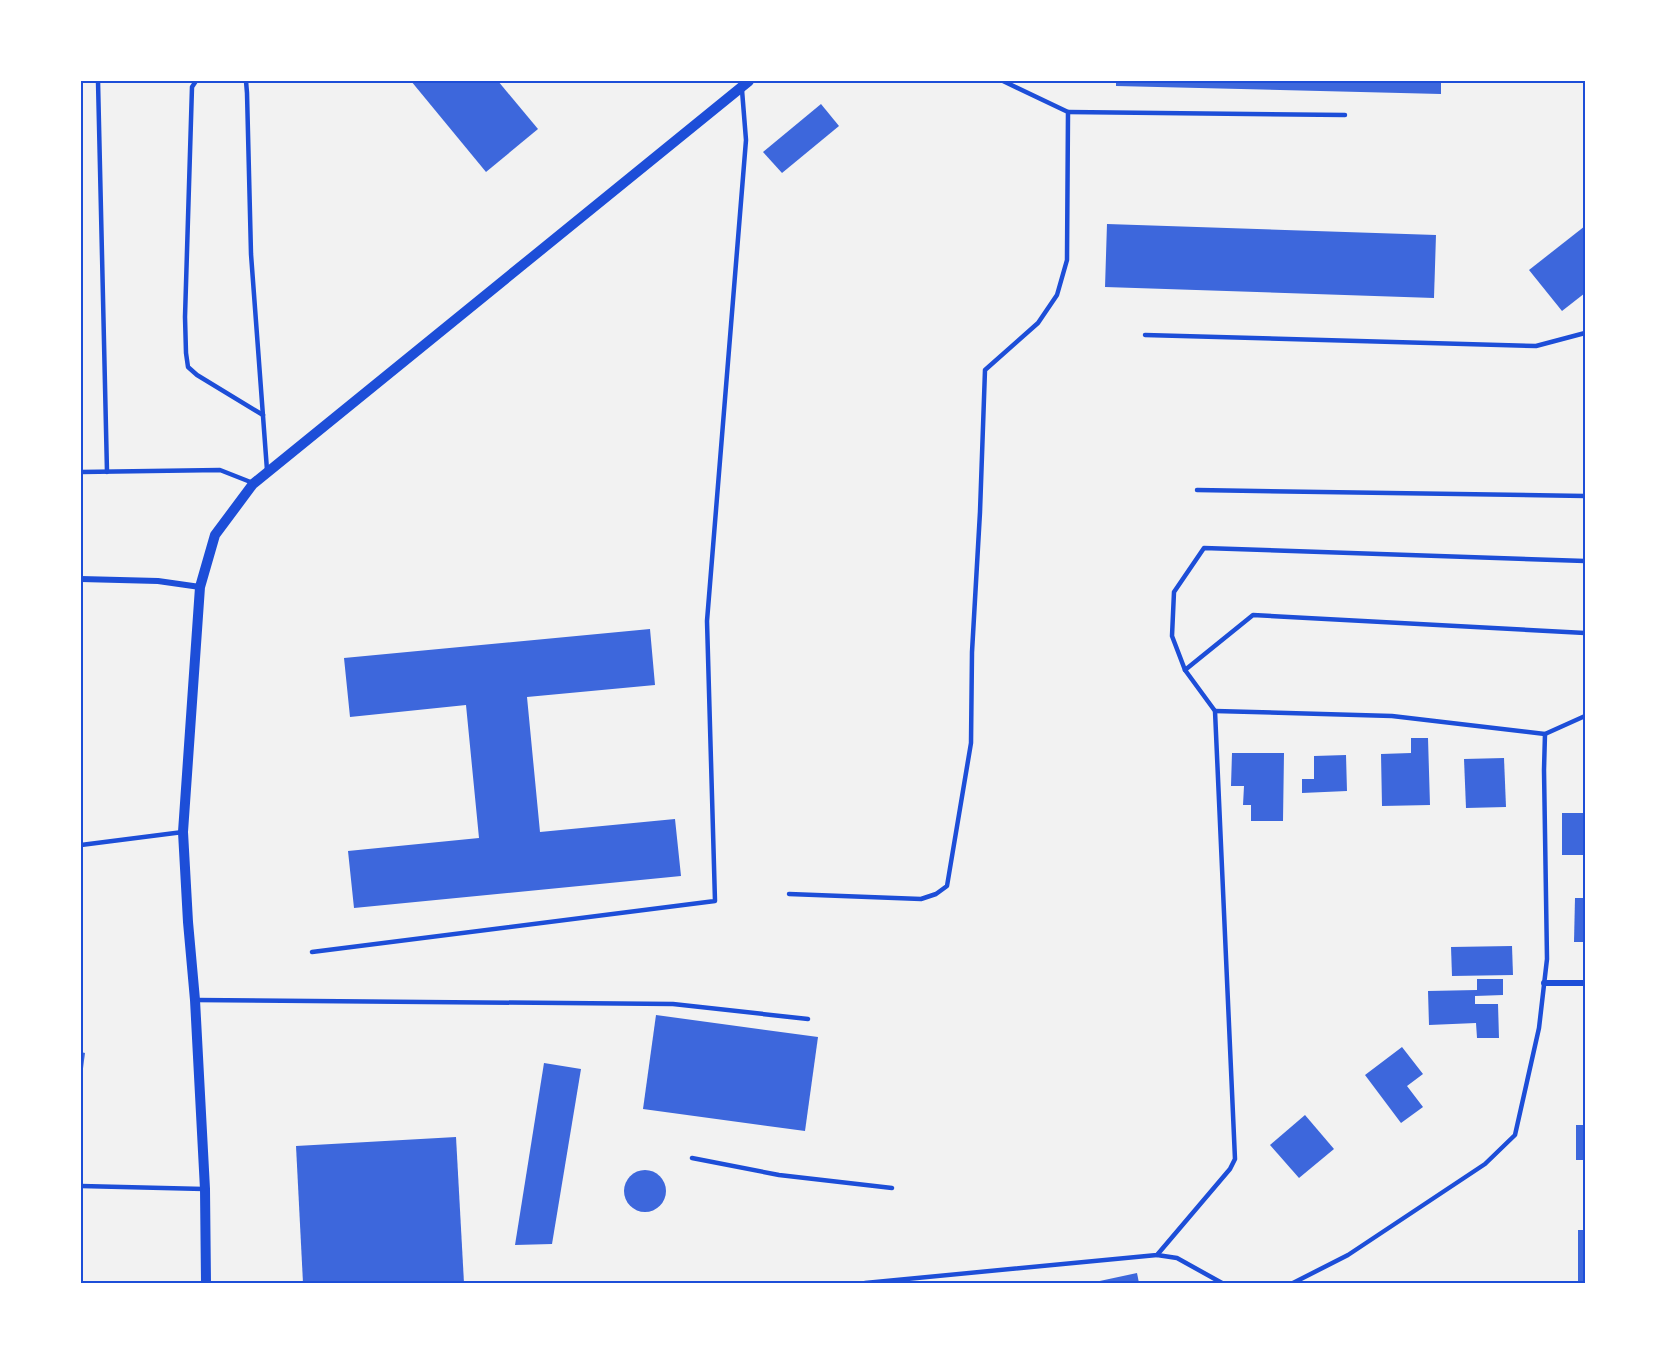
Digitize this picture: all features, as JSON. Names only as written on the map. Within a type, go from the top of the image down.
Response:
[{"type":"street","points":[[206,1283],[205,1189],[183,832],[200,587],[215,535],[254,484],[746,84]]},
{"type":"street","points":[[81,579],[158,581],[200,587]]},
{"type":"street","points":[[1544,983],[1585,983]]},
{"type":"lane","points":[[98,81],[107,472]]},
{"type":"lane","points":[[196,81],[192,87],[185,317],[188,367],[197,375],[263,415]]},
{"type":"lane","points":[[246,81],[251,254],[267,473]]},
{"type":"lane","points":[[1003,81],[1068,111],[1345,115]]},
{"type":"lane","points":[[312,952],[715,901],[707,621],[746,140],[746,84]]},
{"type":"lane","points":[[789,894],[921,899],[936,894],[946,886],[971,743],[972,652],[981,512],[986,370],[1038,323],[1057,295],[1067,260],[1068,111]]},
{"type":"lane","points":[[1145,335],[1536,346],[1585,333]]},
{"type":"lane","points":[[81,472],[220,470],[254,484]]},
{"type":"lane","points":[[1197,490],[1585,496]]},
{"type":"lane","points":[[1157,1255],[1230,1169],[1235,1159],[1215,711],[1185,670],[1172,636],[1174,592],[1204,548],[1585,561]]},
{"type":"lane","points":[[1185,670],[1253,615],[1585,633]]},
{"type":"lane","points":[[1215,711],[1392,716],[1545,734],[1585,716]]},
{"type":"lane","points":[[1293,1283],[1347,1255],[1475,1171],[1515,1136],[1539,1028],[1547,959],[1545,734]]},
{"type":"lane","points":[[81,845],[183,832]]},
{"type":"lane","points":[[195,1000],[673,1004],[808,1019]]},
{"type":"lane","points":[[692,1158],[779,1175],[892,1188]]},
{"type":"lane","points":[[81,1186],[205,1189]]},
{"type":"lane","points":[[865,1283],[1157,1255],[1177,1258],[1222,1283]]},
{"type":"building","points":[[411,81],[498,81],[538,129],[486,172]]},
{"type":"building","points":[[1116,81],[1441,81],[1441,94],[1116,86]]},
{"type":"building","points":[[821,104],[839,126],[782,173],[763,152]]},
{"type":"building","points":[[1107,224],[1436,235],[1434,298],[1105,287]]},
{"type":"building","points":[[1585,226],[1585,293],[1562,311],[1529,270]]},
{"type":"building","points":[[650,629],[655,685],[527,697],[540,832],[675,819],[681,876],[354,908],[348,851],[479,838],[466,705],[350,717],[344,658]]},
{"type":"building","points":[[1411,738],[1428,738],[1430,805],[1382,806],[1381,754],[1411,753]]},
{"type":"building","points":[[1232,753],[1284,753],[1283,821],[1251,821],[1251,805],[1243,805],[1244,786],[1231,786]]},
{"type":"building","points":[[1346,755],[1347,791],[1302,793],[1302,779],[1314,779],[1314,756]]},
{"type":"building","points":[[1504,758],[1506,807],[1466,808],[1464,759]]},
{"type":"building","points":[[1562,813],[1585,813],[1585,855],[1562,855]]},
{"type":"building","points":[[1575,898],[1585,898],[1585,942],[1574,942]]},
{"type":"building","points":[[1512,946],[1513,975],[1452,976],[1451,947]]},
{"type":"building","points":[[1477,979],[1503,979],[1503,995],[1475,996],[1475,1004],[1498,1004],[1499,1038],[1477,1038],[1476,1023],[1429,1025],[1428,991],[1477,990]]},
{"type":"building","points":[[656,1015],[818,1037],[805,1131],[643,1109]]},
{"type":"building","points":[[1402,1047],[1423,1074],[1407,1086],[1423,1107],[1401,1123],[1365,1075]]},
{"type":"building","points":[[81,1052],[85,1053],[82,1076],[81,1076]]},
{"type":"building","points":[[544,1063],[581,1069],[552,1244],[515,1245]]},
{"type":"building","points":[[1305,1115],[1334,1149],[1299,1178],[1270,1145]]},
{"type":"building","points":[[1576,1125],[1585,1125],[1585,1160],[1576,1160]]},
{"type":"building","points":[[456,1137],[464,1283],[303,1283],[296,1146]]},
{"type":"building","points":[[645,1170],[660,1176],[666,1191],[660,1206],[645,1212],[630,1206],[624,1191],[630,1176]]},
{"type":"building","points":[[1578,1230],[1585,1230],[1585,1283],[1578,1283]]},
{"type":"building","points":[[1137,1273],[1139,1283],[1095,1283],[1095,1282]]}]
